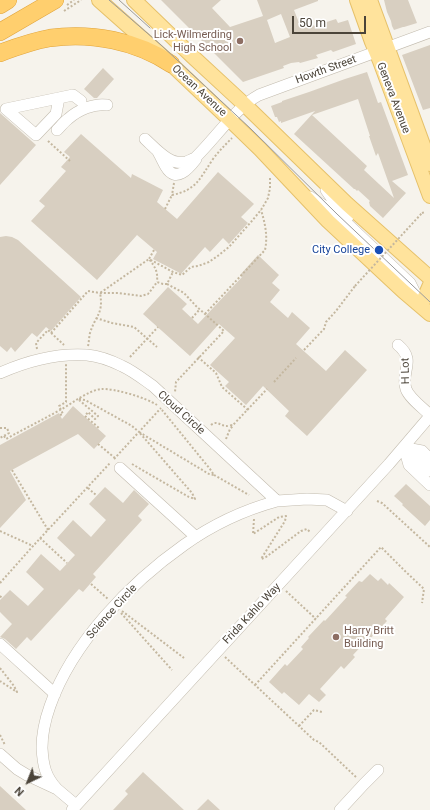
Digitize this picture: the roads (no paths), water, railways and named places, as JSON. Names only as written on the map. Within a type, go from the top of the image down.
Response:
[{"type":"highway","points":[[0,5],[8,0]]},
{"type":"highway","points":[[0,32],[55,0]]},
{"type":"highway","points":[[0,54],[15,47],[37,41],[64,36],[81,36],[98,38],[133,46],[155,55],[171,64]]},
{"type":"main road","name":"Ocean Avenue","points":[[99,0],[171,64],[260,149],[294,187],[333,226],[403,291],[426,310]]},
{"type":"main road","name":"Ocean Avenue","points":[[134,0],[367,222],[430,279]]},
{"type":"main road","name":"Geneva Avenue","points":[[356,0],[382,50],[430,164]]},
{"type":"main road","name":"Geneva Avenue","points":[[370,0],[382,50],[380,62],[430,196]]},
{"type":"main road","points":[[426,310],[430,285]]},
{"type":"street","name":"Howth Street","points":[[145,139],[157,150],[166,168],[170,172],[181,174],[186,171],[230,120],[245,105],[259,95],[430,32]]},
{"type":"street","points":[[59,98],[56,114],[36,135],[6,109],[73,95],[93,106]]},
{"type":"street","points":[[71,116],[70,106],[81,100]]},
{"type":"street","points":[[57,130],[67,119],[82,110],[93,106],[107,105]]},
{"type":"street","name":"H Lot","points":[[398,345],[406,354],[405,384],[408,395],[430,415]]},
{"type":"street","name":"Cloud Circle","points":[[0,373],[30,361],[66,355],[88,355],[121,366],[153,386],[277,501]]},
{"type":"street","name":"Frida Kahlo Way","points":[[74,808],[347,511],[404,447],[430,415]]},
{"type":"street","points":[[404,447],[422,452],[430,459]]},
{"type":"street","points":[[404,447],[430,471]]},
{"type":"street","points":[[404,447],[409,465],[430,485]]},
{"type":"street","points":[[122,463],[196,537]]},
{"type":"street","points":[[277,501],[307,498],[327,500],[347,511]]},
{"type":"street","name":"Science Circle","points":[[57,789],[45,771],[42,757],[42,742],[46,721],[55,694],[70,664],[80,648],[99,624],[111,602],[196,537],[241,513],[264,504],[277,501]]},
{"type":"street","points":[[0,644],[55,694]]},
{"type":"street","points":[[0,754],[17,769],[57,789],[74,808]]},
{"type":"street","points":[[340,810],[378,770]]},
{"type":"tram line","points":[[109,0],[161,45],[251,129],[337,214],[430,302]]},
{"type":"tram line","points":[[119,0],[150,28]]},
{"type":"place","name":"Lick-Wilmerding High School","points":[[240,41]]},
{"type":"place","name":"City College","points":[[379,250]]},
{"type":"place","name":"Harry Britt Building","points":[[336,637]]}]
